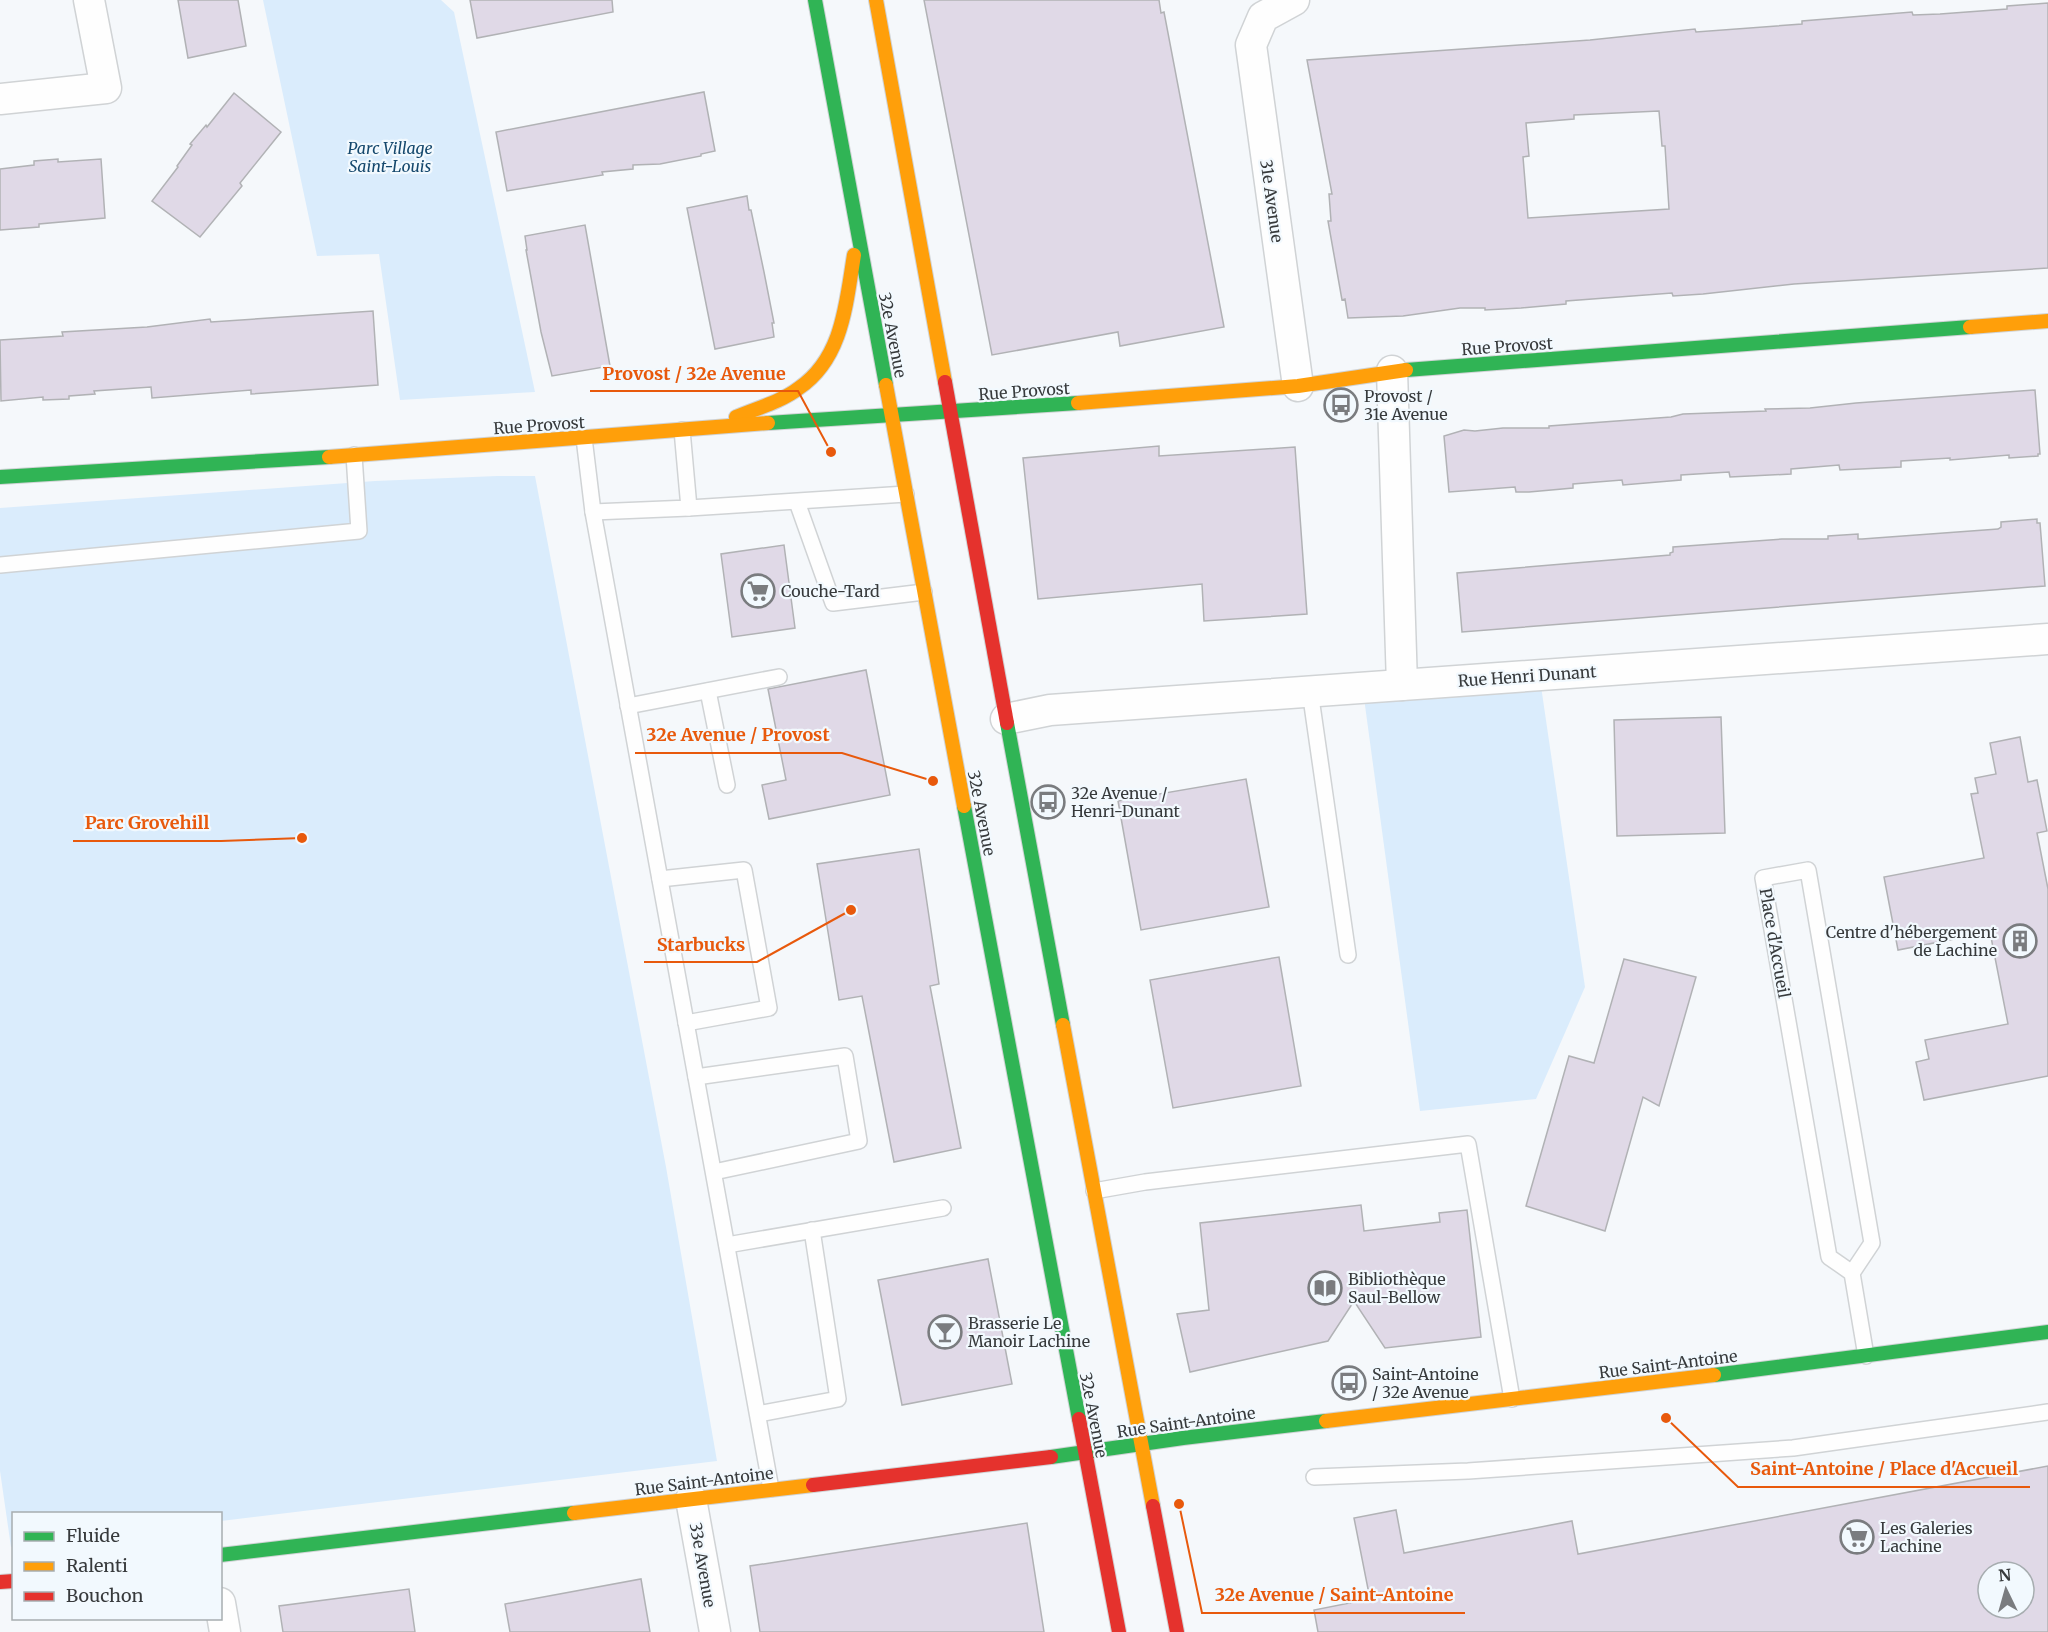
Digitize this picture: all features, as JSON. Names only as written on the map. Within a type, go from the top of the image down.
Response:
[{"type":"street","points":[[0,99],[106,88],[89,0]]},
{"type":"street","name":"32e Avenue","points":[[815,0],[1119,1632]]},
{"type":"street","points":[[876,0],[1006,718],[1177,1632]]},
{"type":"street","name":"31e Avenue","points":[[1294,0],[1263,17],[1251,45],[1298,386]]},
{"type":"street","points":[[716,427],[799,389],[819,372],[836,344],[858,236]]},
{"type":"street","name":"Rue Provost","points":[[0,477],[354,455],[1298,386],[1392,371],[2048,321]]},
{"type":"street","points":[[1392,371],[1402,685]]},
{"type":"street","name":"Rue Henri Dunant","points":[[1006,718],[1050,710],[2048,639]]},
{"type":"street","name":"Rue Saint-Antoine","points":[[222,1555],[1085,1453],[1286,1425],[1512,1400],[2048,1332]]},
{"type":"street","name":"33e Avenue","points":[[691,1499],[715,1632]]},
{"type":"street","points":[[222,1615],[225,1632]]},
{"type":"lane","points":[[682,430],[689,508]]},
{"type":"lane","points":[[585,438],[593,512],[771,1489]]},
{"type":"lane","points":[[0,565],[359,531],[354,455]]},
{"type":"lane","points":[[593,512],[906,495]]},
{"type":"lane","points":[[797,502],[833,603],[924,592]]},
{"type":"lane","points":[[628,706],[779,677]]},
{"type":"lane","points":[[708,691],[727,784]]},
{"type":"lane","points":[[1310,691],[1348,955]]},
{"type":"lane","points":[[660,879],[744,870],[765,985],[769,1008],[686,1023]]},
{"type":"lane","name":"Place d'Accueil","points":[[1808,870],[1872,1243],[1852,1273],[1829,1257],[1764,878],[1808,870]]},
{"type":"lane","points":[[696,1077],[844,1056],[859,1141],[714,1172]]},
{"type":"lane","points":[[1094,1191],[1145,1182],[1468,1144],[1512,1400]]},
{"type":"lane","points":[[727,1245],[943,1208]]},
{"type":"lane","points":[[758,1414],[838,1399],[812,1230]]},
{"type":"lane","points":[[1852,1273],[1866,1356]]},
{"type":"lane","points":[[1314,1477],[1468,1471],[1793,1448],[2048,1412]]},
{"type":"green space","name":"Parc Village Saint-Louis","points":[[263,0],[441,0],[454,12],[535,392],[400,400],[379,254],[317,256]]},
{"type":"green space","points":[[535,476],[666,1167],[717,1461],[222,1521],[222,1512],[12,1512],[11,1547],[0,1471],[0,508],[375,481]]},
{"type":"green space","points":[[1541,686],[1585,987],[1536,1099],[1420,1111],[1364,698]]},
{"type":"building","points":[[178,0],[238,0],[246,46],[188,58]]},
{"type":"building","points":[[470,0],[612,0],[613,12],[477,38]]},
{"type":"building","points":[[924,0],[1159,0],[1161,13],[1164,12],[1224,327],[1120,346],[1118,332],[992,355]]},
{"type":"building","points":[[2048,3],[2048,268],[1794,284],[1703,294],[1673,296],[1672,293],[1566,301],[1566,304],[1521,308],[1485,310],[1485,308],[1460,308],[1403,316],[1348,318],[1345,299],[1342,300],[1328,221],[1331,221],[1329,194],[1332,194],[1307,60],[1590,40],[1695,29],[1696,32],[1802,24],[1802,21],[1912,12],[1913,15],[2007,9],[2007,6]],"holes":[[[1659,111],[1662,146],[1665,146],[1669,209],[1528,218],[1523,157],[1529,156],[1526,123],[1574,119],[1574,115]]]},
{"type":"building","points":[[704,92],[715,151],[660,164],[633,165],[633,169],[602,172],[603,175],[507,191],[496,132]]},
{"type":"building","points":[[234,93],[281,132],[240,183],[242,186],[200,237],[152,201],[178,167],[192,145],[190,144]]},
{"type":"building","points":[[58,159],[58,162],[101,159],[105,218],[0,230],[0,169],[34,165],[34,161]]},
{"type":"building","points":[[747,196],[774,323],[772,323],[774,337],[715,349],[687,208]]},
{"type":"building","points":[[585,225],[610,366],[552,376],[541,332],[525,236]]},
{"type":"building","points":[[373,311],[378,385],[251,394],[251,390],[152,398],[151,387],[94,391],[95,394],[69,396],[69,399],[43,400],[43,397],[1,401],[0,340],[63,336],[62,332],[147,327],[210,319],[211,322]]},
{"type":"building","points":[[2035,390],[2040,454],[2038,456],[2009,458],[2009,455],[1901,461],[1901,467],[1840,470],[1839,465],[1791,469],[1791,474],[1730,477],[1729,472],[1681,475],[1681,480],[1623,485],[1622,480],[1573,484],[1573,488],[1529,492],[1516,492],[1515,487],[1449,492],[1444,436],[1464,430],[1549,428],[1549,426],[1671,417],[1683,414],[1810,408]]},
{"type":"building","points":[[1159,446],[1159,456],[1295,447],[1307,614],[1204,621],[1202,584],[1038,599],[1023,458]]},
{"type":"building","points":[[2037,519],[2037,523],[2040,523],[2045,586],[1462,632],[1457,573],[1670,555],[1673,547],[1782,539],[1828,539],[1828,536],[1858,534],[1858,539],[1862,539],[1998,529],[2001,527],[2001,522]]},
{"type":"building","name":"Couche-Tard","points":[[784,545],[795,628],[732,637],[721,554]]},
{"type":"building","points":[[866,670],[890,795],[769,819],[762,785],[786,780],[768,689]]},
{"type":"building","points":[[1721,717],[1725,833],[1617,836],[1614,720]]},
{"type":"building","name":"Centre d'hébergement de Lachine","points":[[2020,737],[2028,782],[2037,780],[2047,831],[2037,833],[2048,889],[2048,1076],[1924,1100],[1916,1062],[1929,1059],[1925,1040],[2008,1024],[1990,932],[1898,950],[1884,877],[1984,858],[1971,794],[1978,793],[1975,778],[1996,774],[1990,743]]},
{"type":"building","points":[[1246,779],[1269,907],[1141,930],[1118,801]]},
{"type":"building","points":[[919,849],[939,984],[930,986],[961,1148],[894,1162],[862,996],[839,1000],[817,864]]},
{"type":"building","points":[[1279,957],[1301,1086],[1173,1108],[1150,980]]},
{"type":"building","points":[[1624,959],[1696,977],[1659,1106],[1643,1097],[1605,1231],[1526,1206],[1569,1056],[1594,1063]]},
{"type":"building","points":[[1361,1205],[1364,1231],[1440,1222],[1439,1213],[1467,1210],[1481,1337],[1385,1348],[1354,1301],[1328,1341],[1190,1372],[1177,1314],[1209,1310],[1200,1223]]},
{"type":"building","name":"Brasserie Le Manoir Lachine","points":[[988,1259],[1012,1384],[902,1405],[878,1280]]},
{"type":"building","name":"Les Galeries Lachine","points":[[2048,1466],[2048,1632],[1318,1632],[1314,1610],[1370,1599],[1354,1518],[1396,1510],[1404,1553],[1572,1521],[1578,1554]]},
{"type":"building","points":[[1027,1523],[1044,1632],[760,1632],[750,1566]]},
{"type":"building","points":[[641,1579],[650,1632],[510,1632],[505,1604]]},
{"type":"building","points":[[409,1589],[415,1632],[283,1632],[279,1606]]},
{"type":"traffic: fast","points":[[815,0],[886,385]]},
{"type":"traffic: fast","points":[[1406,370],[1970,327]]},
{"type":"traffic: fast","points":[[768,423],[1078,403]]},
{"type":"traffic: fast","points":[[0,477],[329,457]]},
{"type":"traffic: fast","points":[[1007,723],[1063,1025]]},
{"type":"traffic: fast","points":[[964,806],[1079,1419]]},
{"type":"traffic: fast","points":[[1714,1375],[2048,1332]]},
{"type":"traffic: fast","points":[[1051,1457],[1326,1421]]},
{"type":"traffic: fast","points":[[222,1555],[574,1513]]},
{"type":"traffic: slow","points":[[876,0],[945,382]]},
{"type":"traffic: slow","points":[[736,417],[792,393],[814,376],[825,361],[834,345],[845,310],[854,255]]},
{"type":"traffic: slow","points":[[1970,327],[2048,321]]},
{"type":"traffic: slow","points":[[1078,403],[1298,386],[1406,370]]},
{"type":"traffic: slow","points":[[886,385],[964,806]]},
{"type":"traffic: slow","points":[[329,457],[768,423]]},
{"type":"traffic: slow","points":[[1063,1025],[1153,1506]]},
{"type":"traffic: slow","points":[[1326,1421],[1714,1375]]},
{"type":"traffic: slow","points":[[574,1513],[813,1485]]},
{"type":"traffic: jam","points":[[945,382],[1007,723]]},
{"type":"traffic: jam","points":[[1079,1419],[1119,1632]]},
{"type":"traffic: jam","points":[[813,1485],[1051,1457]]},
{"type":"traffic: jam","points":[[1153,1506],[1177,1632]]},
{"type":"traffic: jam","points":[[0,1582],[12,1581]]},
{"type":"place","name":"Provost / 31e Avenue","points":[[1341,405]]},
{"type":"place","name":"Provost / 32e Avenue","points":[[831,452]]},
{"type":"place","name":"Couche-Tard","points":[[758,591]]},
{"type":"place","name":"32e Avenue / Provost","points":[[933,781]]},
{"type":"place","name":"32e Avenue / Henri-Dunant","points":[[1048,802]]},
{"type":"place","name":"Parc Grovehill","points":[[302,838]]},
{"type":"place","name":"Starbucks","points":[[851,910]]},
{"type":"place","name":"Centre d'hébergement de Lachine","points":[[2020,941]]},
{"type":"place","name":"Bibliothèque Saul-Bellow","points":[[1325,1288]]},
{"type":"place","name":"Brasserie Le Manoir Lachine","points":[[945,1332]]},
{"type":"place","name":"Saint-Antoine / 32e Avenue","points":[[1349,1383]]},
{"type":"place","name":"Saint-Antoine / Place d'Accueil","points":[[1666,1418]]},
{"type":"place","name":"32e Avenue / Saint-Antoine","points":[[1179,1504]]},
{"type":"place","name":"Les Galeries Lachine","points":[[1857,1537]]}]
